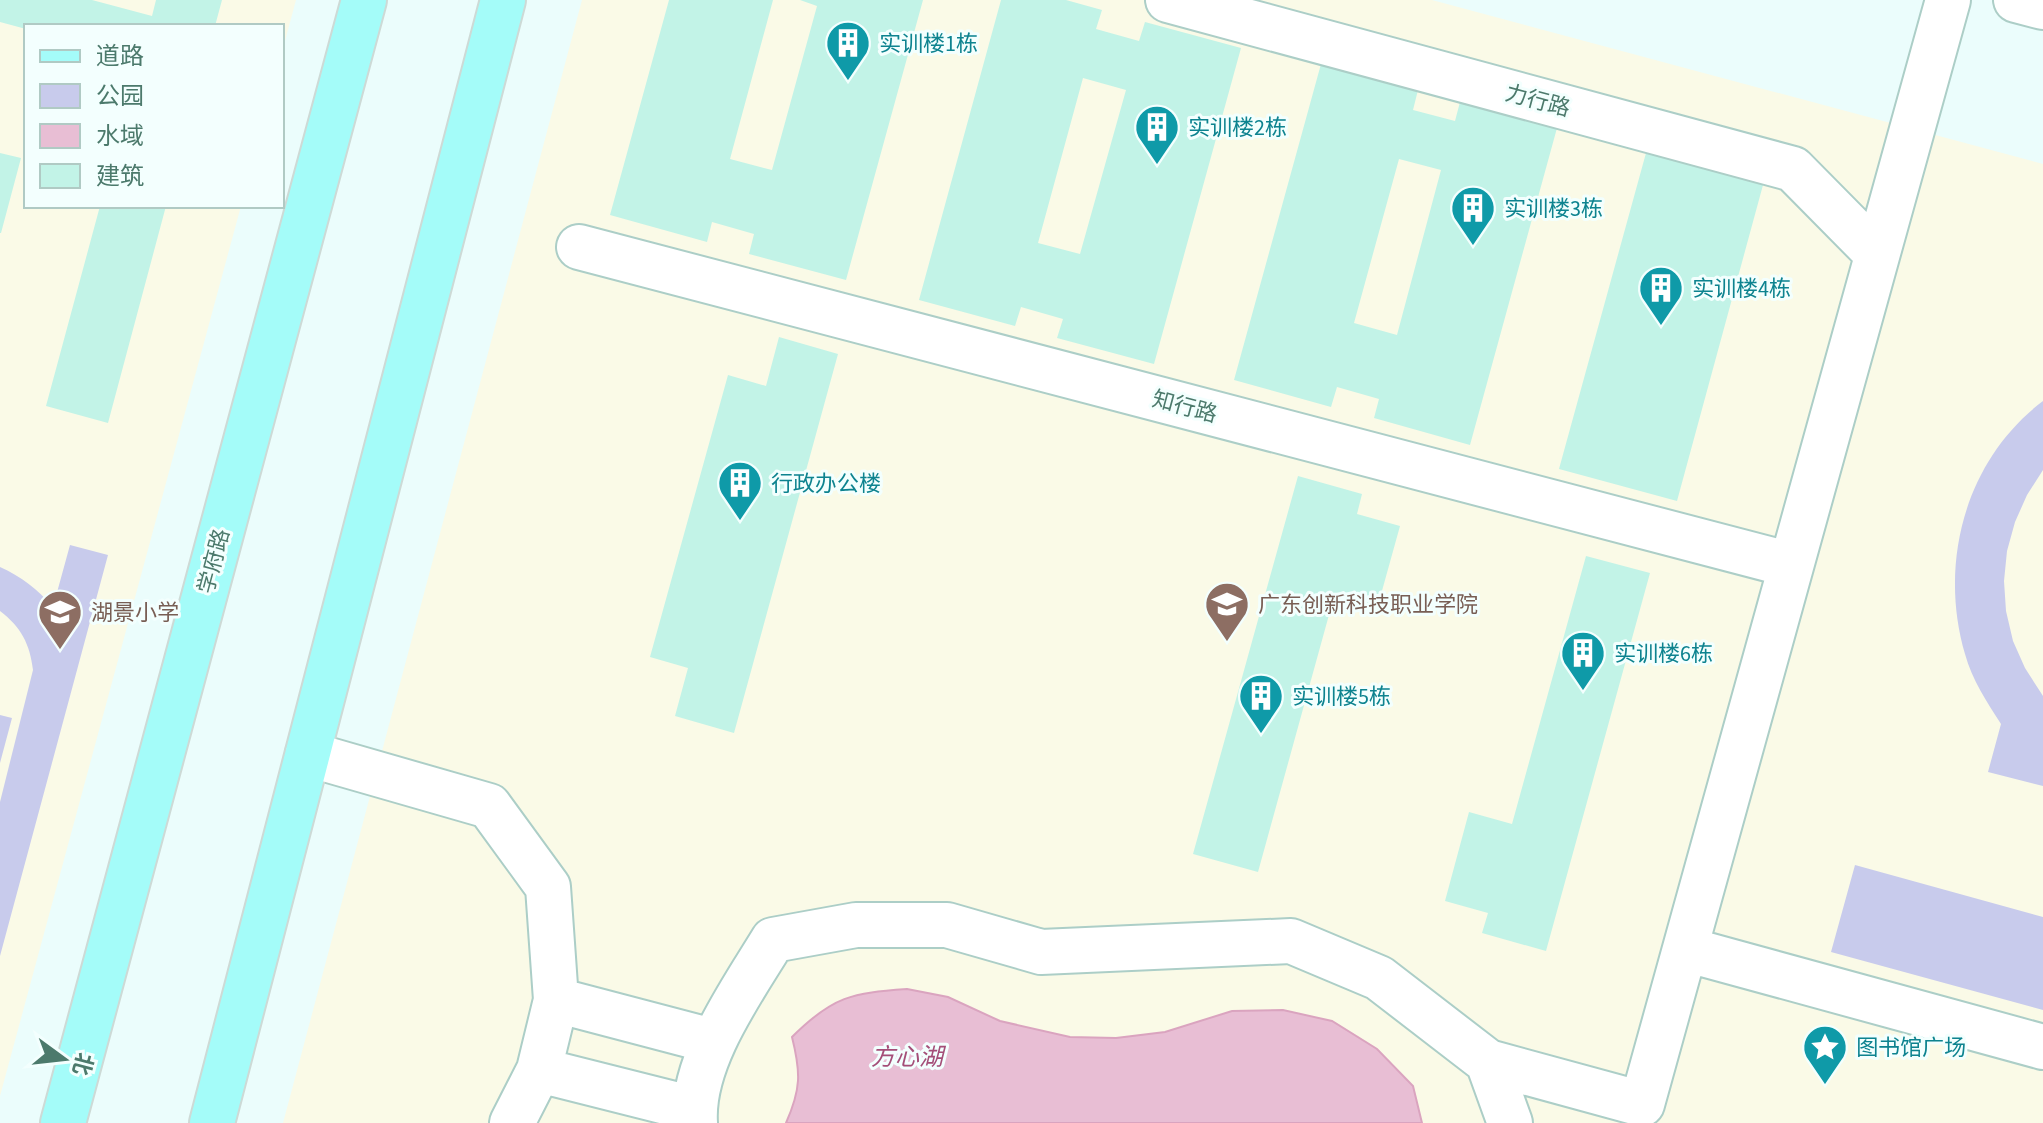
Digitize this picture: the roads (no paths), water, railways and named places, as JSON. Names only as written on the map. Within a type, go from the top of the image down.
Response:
[{"type":"main road","name":"学府路","points":[[63,1123],[364,0]]},
{"type":"main road","points":[[212,1123],[503,0]]},
{"type":"street","name":"力行路","points":[[1168,0],[1793,169],[1877,254]]},
{"type":"street","points":[[539,1070],[694,1116],[712,1041],[773,940],[856,925],[947,925],[1041,952],[1291,941],[1379,978],[1488,1062],[1642,1104],[1948,0]]},
{"type":"street","points":[[2016,0],[2043,7]]},
{"type":"street","name":"知行路","points":[[579,247],[1791,565]]},
{"type":"street","points":[[308,754],[489,806],[548,887],[556,1000],[539,1070],[512,1123]]},
{"type":"street","points":[[1685,949],[2043,1047]]},
{"type":"street","points":[[556,1000],[712,1041]]},
{"type":"street","points":[[1488,1062],[1510,1123]]},
{"type":"water","name":"方心湖","points":[[907,989],[948,997],[1000,1021],[1070,1037],[1116,1038],[1165,1032],[1232,1011],[1283,1010],[1332,1021],[1377,1049],[1413,1086],[1422,1123],[786,1123],[798,1081],[792,1037],[806,1023],[844,999],[872,992]]},
{"type":"place","name":"实训楼1栋","points":[[848,82]]},
{"type":"place","name":"实训楼2栋","points":[[1157,166]]},
{"type":"place","name":"实训楼3栋","points":[[1473,247]]},
{"type":"place","name":"实训楼4栋","points":[[1661,327]]},
{"type":"place","name":"行政办公楼","points":[[740,522]]},
{"type":"place","name":"广东创新科技职业学院","points":[[1227,643]]},
{"type":"place","name":"湖景小学","points":[[60,651]]},
{"type":"place","name":"实训楼6栋","points":[[1583,692]]},
{"type":"place","name":"实训楼5栋","points":[[1261,735]]},
{"type":"place","name":"图书馆广场","points":[[1825,1086]]}]
